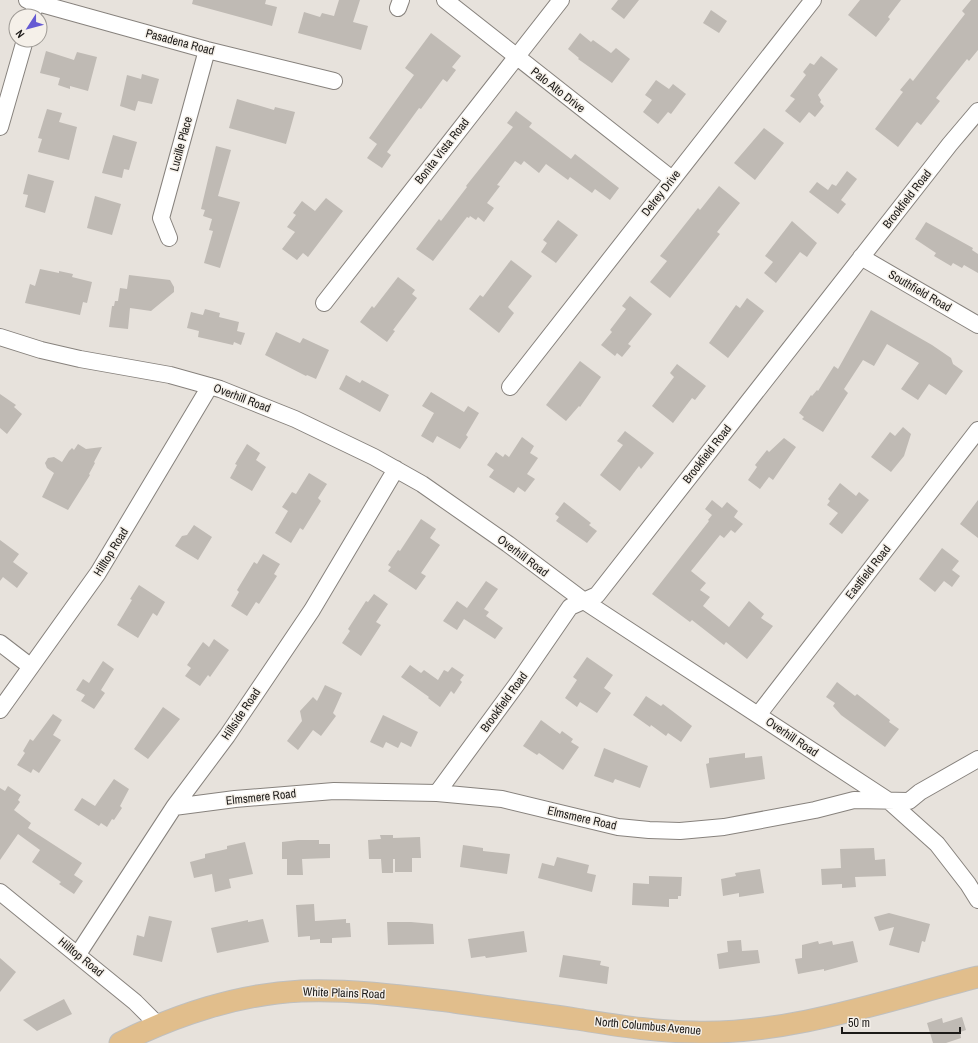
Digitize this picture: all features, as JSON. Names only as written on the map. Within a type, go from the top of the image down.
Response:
[{"type":"main road","name":"North Columbus Avenue","points":[[575,1019],[695,1038],[793,1023],[978,977]]},
{"type":"main road","name":"White Plains Road","points":[[120,1043],[158,1025],[203,1010],[238,1001],[300,991],[365,992],[575,1019]]},
{"type":"street","name":"Palo Alto Drive","points":[[445,0],[672,180]]},
{"type":"street","name":"Bonita Vista Road","points":[[324,303],[561,0]]},
{"type":"street","name":"Delrey Drive","points":[[510,387],[813,0]]},
{"type":"street","name":"Pasadena Road","points":[[31,6],[334,81]]},
{"type":"street","points":[[0,126],[23,48]]},
{"type":"street","name":"Lucille Place","points":[[169,238],[161,218],[207,50]]},
{"type":"street","name":"Brookfield Road","points":[[437,793],[517,684],[570,607],[597,595],[861,257],[950,144],[978,111]]},
{"type":"street","name":"Southfield Road","points":[[861,257],[978,325]]},
{"type":"street","name":"Overhill Road","points":[[0,337],[41,350],[80,359],[170,375],[210,386],[295,419],[396,469],[422,484],[472,518],[584,601],[889,802],[938,844],[964,878],[978,900]]},
{"type":"street","name":"Hilltop Road","points":[[0,710],[98,573],[210,386]]},
{"type":"street","name":"Eastfield Road","points":[[758,715],[978,430]]},
{"type":"street","name":"Hillside Road","points":[[78,954],[174,807],[227,736],[312,610],[396,469]]},
{"type":"street","points":[[0,643],[30,666]]},
{"type":"street","name":"Elmsmere Road","points":[[174,807],[235,799],[334,791],[437,793],[502,799],[618,826],[649,830],[680,831],[724,827],[815,810],[854,800],[889,802],[909,801],[926,789],[978,759]]},
{"type":"street","name":"Hilltop Road","points":[[0,892],[78,954],[135,1002],[158,1025]]},
{"type":"building","points":[[193,0],[266,0],[265,4],[277,7],[272,26],[192,4]]},
{"type":"building","points":[[339,0],[360,0],[353,22],[368,26],[361,50],[298,33],[304,12],[320,17],[322,13],[334,16]]},
{"type":"building","points":[[618,0],[639,0],[624,19],[611,9]]},
{"type":"building","points":[[860,0],[901,0],[888,17],[890,19],[876,37],[848,15]]},
{"type":"building","points":[[971,0],[978,0],[978,50],[969,61],[967,59],[936,98],[940,101],[921,125],[917,122],[898,147],[875,129],[903,92],[900,90],[910,78],[913,81],[965,14],[962,11]]},
{"type":"building","points":[[711,10],[727,21],[719,33],[703,23]]},
{"type":"building","points":[[431,33],[461,56],[452,67],[456,70],[447,82],[443,79],[421,109],[419,108],[387,152],[391,155],[382,168],[367,158],[377,144],[369,138],[414,75],[405,68]]},
{"type":"building","points":[[580,33],[591,42],[593,40],[611,53],[616,48],[630,59],[612,83],[578,59],[579,58],[568,49]]},
{"type":"building","points":[[46,51],[74,60],[77,52],[97,57],[88,91],[70,86],[70,89],[58,85],[60,78],[40,73]]},
{"type":"building","points":[[821,56],[838,69],[818,95],[821,100],[820,102],[824,106],[815,117],[809,112],[800,123],[785,111],[795,99],[790,96],[806,75],[803,72],[810,63],[814,65]]},
{"type":"building","points":[[142,74],[159,79],[152,104],[138,101],[135,111],[120,106],[127,75],[141,79]]},
{"type":"building","points":[[656,80],[669,89],[673,84],[686,94],[671,114],[668,112],[658,124],[643,112],[652,100],[645,95]]},
{"type":"building","points":[[237,99],[274,110],[275,107],[295,112],[286,144],[229,128]]},
{"type":"building","points":[[47,109],[62,113],[59,122],[77,127],[69,160],[38,152],[42,139],[38,138]]},
{"type":"building","points":[[516,111],[532,123],[529,127],[571,159],[575,154],[619,188],[610,200],[595,189],[592,193],[570,177],[568,180],[546,164],[539,173],[524,161],[521,165],[515,161],[497,185],[500,186],[487,203],[494,208],[484,222],[478,217],[476,220],[470,216],[469,218],[467,217],[433,261],[416,249],[439,219],[441,221],[467,187],[466,186],[513,127],[507,123]]},
{"type":"building","points":[[764,128],[784,143],[755,180],[734,163]]},
{"type":"building","points":[[113,135],[137,142],[129,170],[124,169],[122,178],[102,173]]},
{"type":"building","points":[[216,146],[231,150],[218,196],[240,202],[220,268],[204,263],[213,231],[209,230],[212,219],[203,216],[205,210],[201,209]]},
{"type":"building","points":[[847,171],[857,179],[841,200],[846,204],[838,214],[809,192],[817,182],[828,190],[832,184],[836,186]]},
{"type":"building","points":[[28,174],[54,181],[45,213],[25,207],[28,195],[23,194]]},
{"type":"building","points":[[719,186],[740,203],[717,232],[720,234],[670,298],[650,282],[667,261],[660,256],[698,208],[700,210]]},
{"type":"building","points":[[95,196],[121,204],[112,235],[87,228]]},
{"type":"building","points":[[326,198],[343,211],[308,257],[303,253],[297,260],[282,249],[295,232],[287,227],[296,215],[293,213],[302,201],[315,211]]},
{"type":"building","points":[[558,220],[578,235],[556,263],[541,252],[547,243],[543,240]]},
{"type":"building","points":[[792,221],[817,243],[807,257],[800,252],[776,283],[764,273],[773,262],[765,256]]},
{"type":"building","points":[[926,222],[973,248],[972,250],[978,254],[978,273],[964,265],[962,268],[953,263],[951,266],[934,256],[936,253],[915,239]]},
{"type":"building","points":[[511,260],[532,276],[508,307],[514,313],[499,333],[469,309],[480,295],[483,297]]},
{"type":"building","points":[[40,269],[73,274],[72,277],[92,282],[87,303],[83,302],[80,315],[25,303],[30,284],[35,286]]},
{"type":"building","points":[[129,275],[170,280],[174,287],[174,292],[151,311],[130,308],[128,329],[109,327],[112,306],[114,306],[115,301],[118,301],[120,288],[127,289]]},
{"type":"building","points":[[398,277],[415,290],[412,294],[417,298],[393,330],[395,331],[387,342],[360,322],[372,306],[374,308]]},
{"type":"building","points":[[630,296],[652,314],[628,344],[631,346],[622,357],[617,353],[615,356],[601,345],[612,332],[610,330],[626,309],[622,306]]},
{"type":"building","points":[[747,298],[764,311],[728,358],[709,343],[736,305],[740,308]]},
{"type":"building","points":[[205,309],[220,313],[219,317],[239,322],[237,331],[245,333],[241,345],[234,342],[233,345],[198,337],[199,331],[187,328],[191,312],[203,315]]},
{"type":"building","points":[[871,310],[932,345],[951,358],[953,364],[963,371],[946,395],[929,384],[918,400],[901,389],[919,363],[887,344],[874,366],[863,360],[844,389],[848,393],[823,432],[802,419],[804,417],[799,413],[811,395],[812,396],[817,390],[818,391],[834,366],[838,369]]},
{"type":"building","points":[[276,332],[300,343],[303,338],[329,350],[316,379],[307,375],[306,376],[265,355]]},
{"type":"building","points":[[580,361],[601,377],[580,407],[579,406],[566,421],[546,405]]},
{"type":"building","points":[[677,364],[706,386],[695,400],[692,398],[673,423],[652,406],[674,377],[670,373]]},
{"type":"building","points":[[346,375],[360,383],[362,380],[389,395],[380,412],[339,389]]},
{"type":"building","points":[[431,392],[464,412],[468,406],[479,413],[466,435],[468,437],[460,449],[437,436],[433,443],[421,436],[434,413],[422,406]]},
{"type":"building","points":[[0,394],[16,405],[14,407],[22,414],[7,434],[0,428]]},
{"type":"building","points":[[903,427],[911,434],[904,456],[891,472],[871,457],[890,432],[895,436]]},
{"type":"building","points":[[625,431],[654,453],[641,469],[639,466],[620,491],[600,475],[623,445],[617,441]]},
{"type":"building","points":[[522,437],[534,446],[530,453],[538,458],[527,474],[535,479],[525,492],[518,487],[514,493],[489,477],[494,470],[487,465],[496,452],[503,457],[505,454],[509,457]]},
{"type":"building","points":[[784,438],[796,447],[773,480],[769,477],[760,489],[748,480],[757,467],[755,465],[767,450],[769,452]]},
{"type":"building","points":[[78,444],[86,449],[102,447],[94,462],[95,463],[89,474],[90,475],[68,510],[42,497],[54,473],[47,468],[45,463],[48,458],[54,457],[62,462],[69,451],[72,448],[74,450]]},
{"type":"building","points":[[247,444],[260,453],[256,460],[266,467],[252,491],[230,478],[237,465],[235,464]]},
{"type":"building","points":[[309,473],[327,484],[318,498],[321,501],[303,530],[300,528],[291,543],[275,533],[288,511],[282,507],[292,492],[296,494]]},
{"type":"building","points":[[840,483],[856,496],[859,492],[869,500],[842,534],[829,524],[838,513],[827,505],[830,501],[828,499]]},
{"type":"building","points":[[712,500],[722,508],[727,502],[738,511],[734,517],[743,524],[735,533],[731,530],[724,538],[720,535],[691,571],[706,583],[700,590],[710,597],[703,606],[729,627],[749,601],[764,614],[761,618],[773,626],[747,659],[726,642],[724,645],[692,620],[690,622],[652,594],[709,521],[708,520],[712,515],[705,509]]},
{"type":"building","points":[[978,500],[978,538],[960,524]]},
{"type":"building","points":[[564,502],[591,523],[589,525],[597,531],[587,543],[556,521],[559,517],[555,514]]},
{"type":"building","points":[[421,519],[436,529],[430,538],[440,545],[421,573],[426,576],[416,590],[388,571],[391,567],[388,565],[398,550],[400,551]]},
{"type":"building","points":[[194,525],[212,537],[198,560],[175,546],[182,536],[187,535]]},
{"type":"building","points":[[0,540],[19,554],[13,562],[28,573],[17,588],[3,577],[0,581]]},
{"type":"building","points":[[942,548],[959,561],[952,570],[960,576],[952,587],[944,581],[935,592],[919,579]]},
{"type":"building","points":[[263,554],[280,564],[274,574],[277,576],[259,604],[256,602],[247,616],[231,606],[239,592],[237,590],[254,562],[257,564]]},
{"type":"building","points":[[486,581],[498,589],[484,609],[489,612],[486,616],[503,628],[495,639],[464,619],[457,630],[443,621],[457,601],[467,608]]},
{"type":"building","points":[[139,585],[165,602],[157,616],[153,613],[138,638],[117,625]]},
{"type":"building","points":[[374,594],[388,604],[376,622],[381,625],[361,656],[342,643],[350,631],[348,629],[366,601],[368,602]]},
{"type":"building","points":[[214,639],[229,650],[210,677],[208,675],[200,686],[185,676],[191,668],[187,665],[203,642],[209,647]]},
{"type":"building","points":[[587,657],[613,675],[604,688],[611,693],[597,713],[580,702],[577,707],[565,698],[577,680],[573,677]]},
{"type":"building","points":[[103,661],[114,669],[101,690],[105,693],[94,709],[81,701],[85,695],[76,690],[83,679],[89,683]]},
{"type":"building","points":[[410,665],[421,673],[424,670],[438,680],[444,670],[448,672],[452,667],[464,675],[460,680],[462,682],[454,694],[451,691],[440,707],[428,698],[429,697],[401,677]]},
{"type":"building","points":[[837,682],[855,696],[857,694],[899,729],[885,747],[841,715],[833,706],[835,703],[826,697]]},
{"type":"building","points":[[325,685],[342,693],[333,713],[336,716],[321,736],[313,730],[298,750],[287,741],[302,721],[300,711],[313,697],[317,701]]},
{"type":"building","points":[[646,696],[661,706],[663,704],[692,726],[681,742],[668,733],[666,736],[651,725],[650,727],[633,715]]},
{"type":"building","points":[[163,707],[180,719],[148,759],[134,749]]},
{"type":"building","points":[[53,714],[62,720],[53,735],[61,740],[39,773],[33,769],[31,773],[17,765],[25,753],[23,751],[30,739],[33,741]]},
{"type":"building","points":[[383,715],[418,732],[411,747],[401,742],[398,748],[386,742],[383,748],[370,742]]},
{"type":"building","points":[[541,720],[560,734],[562,731],[573,739],[571,742],[579,747],[563,770],[539,753],[537,755],[523,746]]},
{"type":"building","points":[[604,748],[648,766],[640,788],[615,779],[613,783],[594,776]]},
{"type":"building","points":[[745,753],[745,758],[762,756],[765,779],[710,788],[706,764],[709,763],[709,758]]},
{"type":"building","points":[[114,779],[129,789],[120,806],[122,808],[107,827],[101,823],[99,826],[74,810],[82,798],[95,806]]},
{"type":"building","points":[[8,786],[21,795],[18,800],[20,802],[14,810],[31,823],[28,828],[82,863],[74,875],[83,881],[74,894],[59,884],[61,882],[32,862],[40,850],[18,834],[0,860],[0,788],[5,791]]},
{"type":"building","points":[[380,835],[393,835],[393,838],[420,837],[421,858],[412,858],[412,872],[395,872],[395,859],[393,859],[393,873],[382,873],[381,859],[369,859],[368,840],[381,839]]},
{"type":"building","points":[[319,840],[319,844],[330,844],[330,858],[302,859],[303,875],[287,875],[287,859],[282,859],[282,842]]},
{"type":"building","points":[[245,842],[253,874],[229,879],[231,888],[215,892],[212,874],[194,878],[190,862],[205,858],[205,854],[227,849],[227,846]]},
{"type":"building","points":[[463,845],[483,848],[483,851],[510,854],[507,874],[460,867]]},
{"type":"building","points":[[874,848],[875,860],[885,859],[886,876],[855,877],[856,887],[842,888],[842,884],[822,885],[821,869],[841,868],[840,849]]},
{"type":"building","points":[[557,857],[589,865],[587,873],[596,875],[592,892],[538,878],[542,863],[554,866]]},
{"type":"building","points":[[760,869],[764,893],[739,897],[739,893],[723,896],[721,879],[736,876],[735,873]]},
{"type":"building","points":[[649,876],[682,877],[681,896],[678,896],[678,899],[669,899],[669,907],[632,905],[633,883],[649,884]]},
{"type":"building","points":[[314,904],[315,921],[346,919],[346,923],[350,923],[351,937],[332,938],[332,943],[320,943],[320,939],[310,940],[310,936],[298,937],[296,905]]},
{"type":"building","points":[[889,913],[930,924],[925,942],[922,941],[919,953],[889,945],[894,927],[879,931],[874,917]]},
{"type":"building","points":[[149,916],[172,921],[162,962],[133,955],[137,935],[144,937]]},
{"type":"building","points":[[263,919],[269,942],[217,953],[211,928],[248,920],[248,922]]},
{"type":"building","points":[[387,922],[433,924],[434,944],[388,945]]},
{"type":"building","points":[[524,931],[527,952],[486,958],[485,956],[471,958],[468,939]]},
{"type":"building","points":[[741,940],[742,951],[758,950],[760,963],[719,969],[717,954],[728,952],[727,941]]},
{"type":"building","points":[[818,941],[819,944],[832,941],[833,945],[853,941],[858,962],[824,971],[824,969],[798,974],[795,959],[802,958],[802,945]]},
{"type":"building","points":[[563,955],[601,961],[600,965],[609,967],[607,984],[559,977]]},
{"type":"building","points":[[0,958],[16,972],[0,992]]},
{"type":"building","points":[[64,999],[72,1014],[37,1031],[23,1020]]},
{"type":"building","points":[[962,1017],[966,1030],[960,1032],[961,1038],[946,1043],[933,1043],[927,1023],[942,1018],[943,1023]]}]
